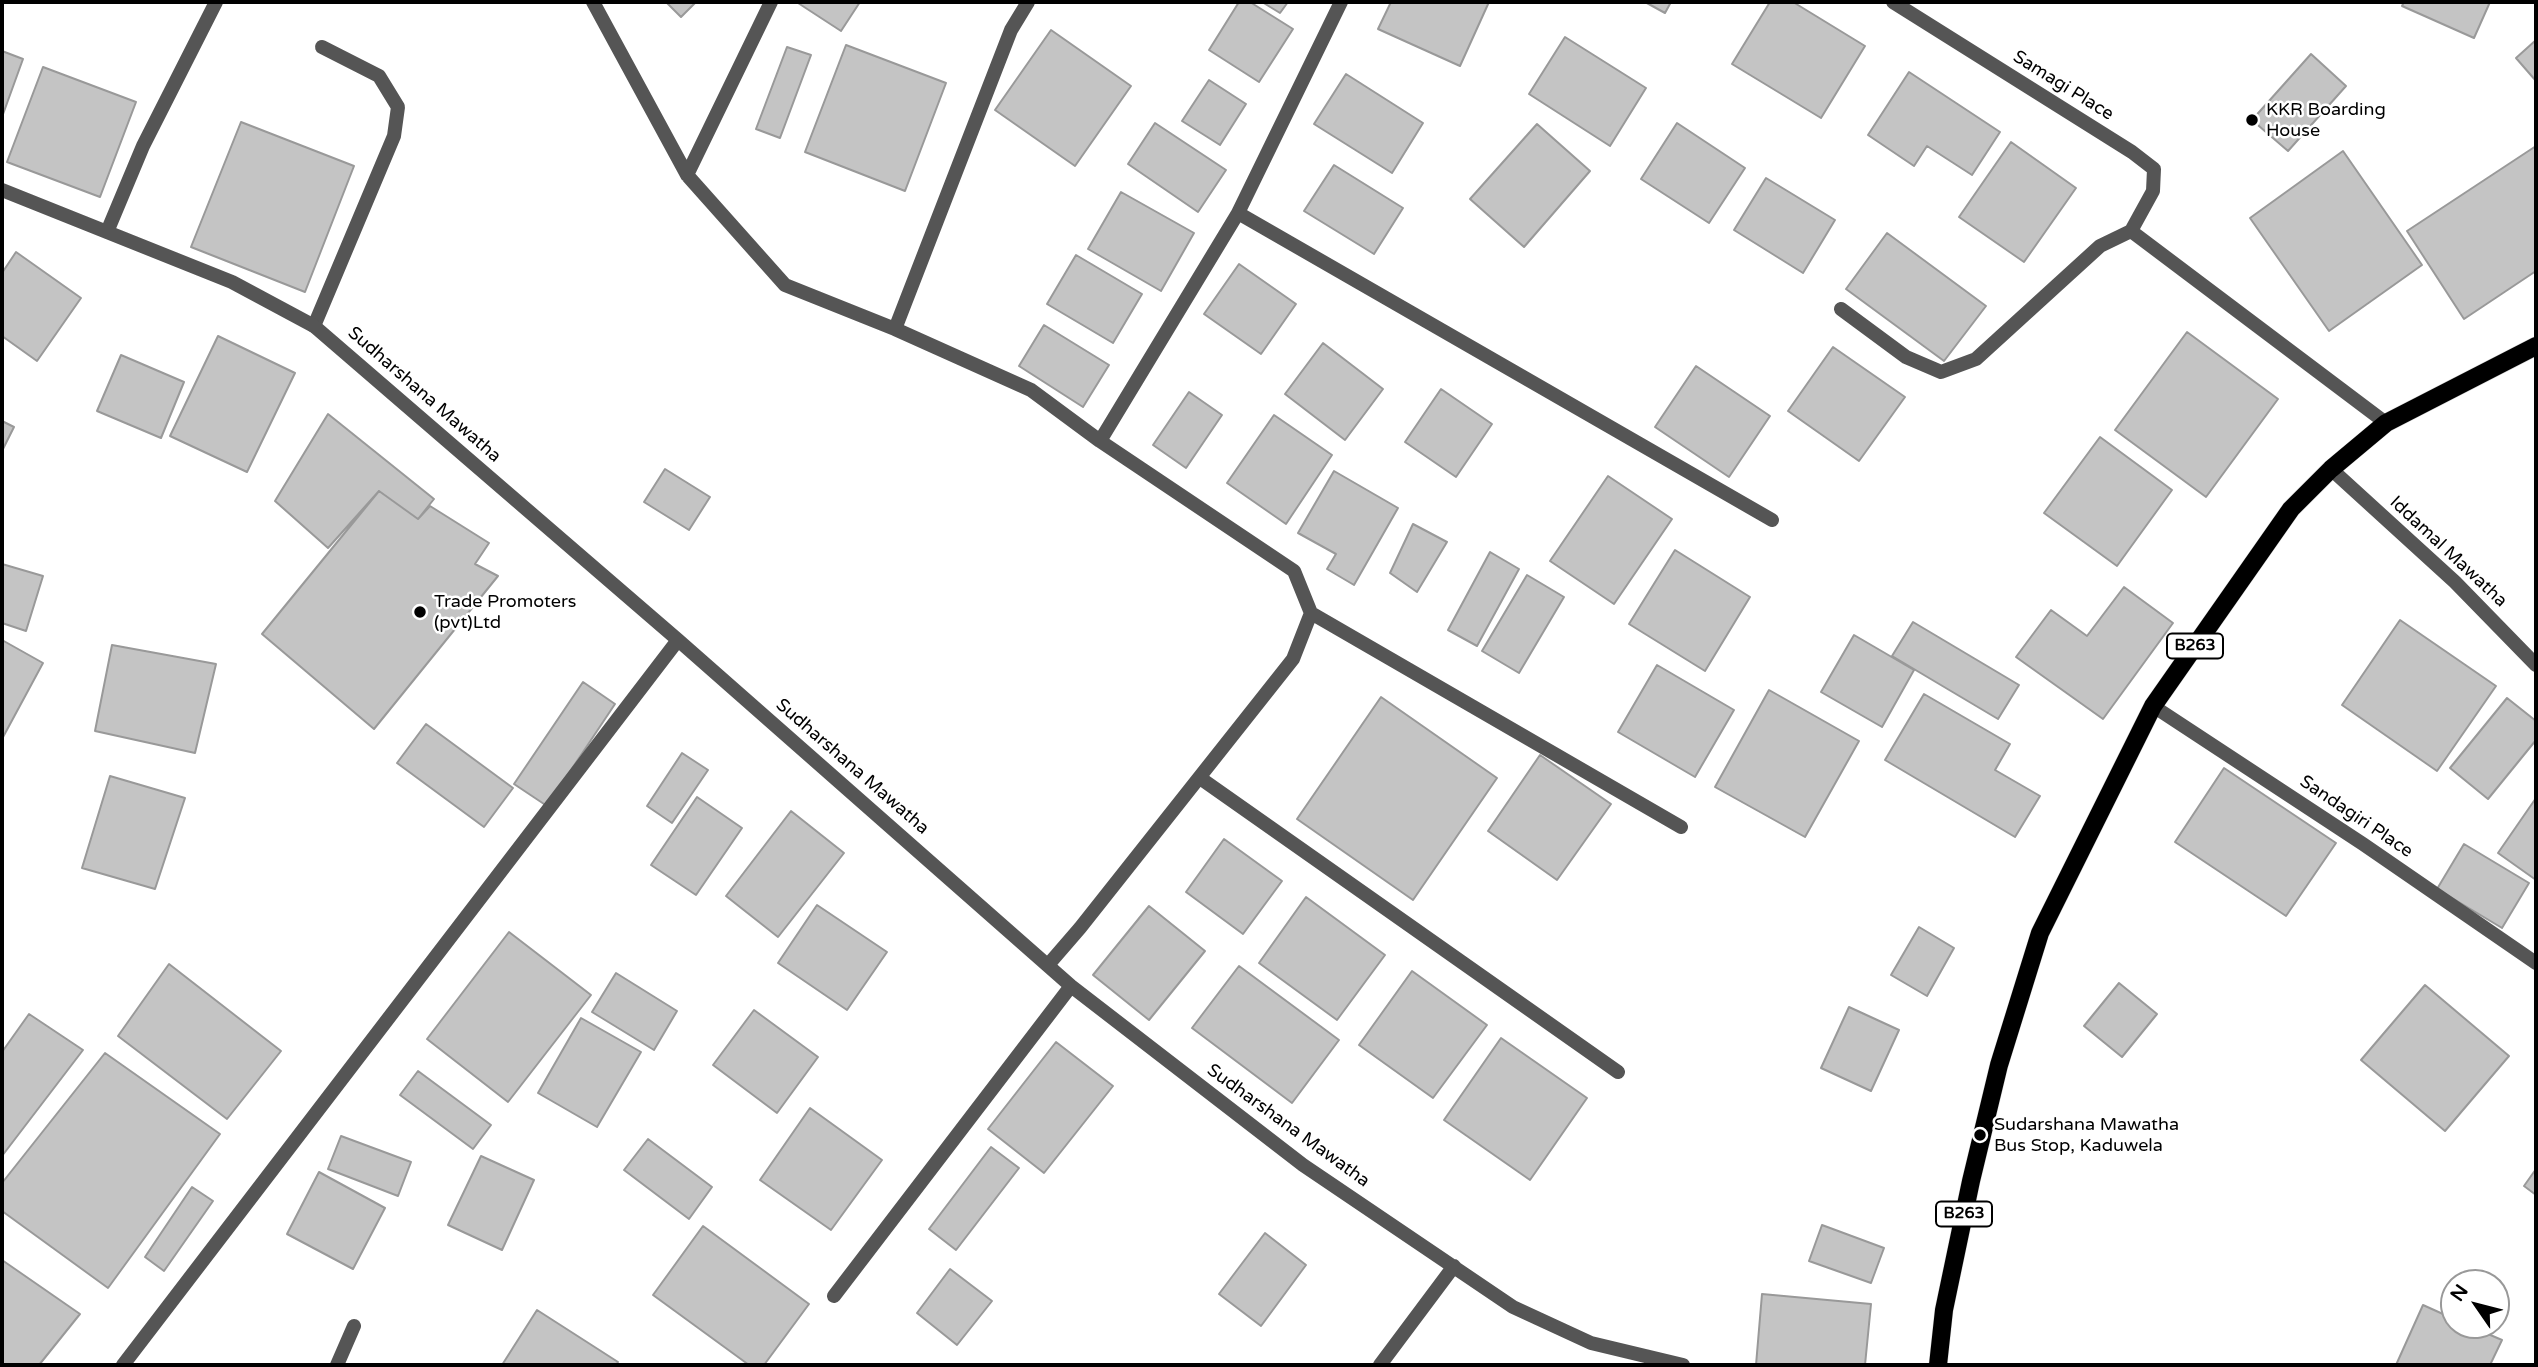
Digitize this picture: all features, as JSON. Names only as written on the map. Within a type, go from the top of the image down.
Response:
[{"type":"main road","name":"B263","points":[[1938,1365],[1944,1310],[1970,1181],[1999,1065],[2040,933],[2153,706],[2291,509],[2332,469],[2386,422],[2536,346]]},
{"type":"street","points":[[107,232],[143,146],[216,2]]},
{"type":"street","points":[[593,2],[687,175],[785,285],[895,329],[1031,390],[1100,441],[1294,571],[1311,613],[1681,827]]},
{"type":"street","points":[[687,175],[771,2]]},
{"type":"street","points":[[895,329],[1011,30],[1028,2]]},
{"type":"street","points":[[1100,441],[1238,212],[1341,2]]},
{"type":"street","name":"Samagi Place","points":[[1893,2],[2132,152],[2154,169],[2153,191],[2131,231]]},
{"type":"street","points":[[314,326],[394,136],[398,107],[379,76],[322,47]]},
{"type":"street","name":"Sudharshana Mawatha","points":[[2,190],[232,282],[314,326],[678,640],[1071,986],[1303,1165],[1513,1307],[1591,1343],[1684,1365]]},
{"type":"street","points":[[1238,212],[1772,520]]},
{"type":"street","points":[[1841,309],[1906,357],[1941,372],[1976,359],[2100,246],[2131,231],[2386,422]]},
{"type":"street","name":"Iddamal Mawatha","points":[[2332,469],[2455,582],[2536,665]]},
{"type":"street","points":[[1048,965],[1293,659],[1311,613]]},
{"type":"street","points":[[123,1365],[678,640]]},
{"type":"street","name":"Sandagiri Place","points":[[2153,706],[2363,844],[2536,963]]},
{"type":"street","points":[[1200,778],[1618,1072]]},
{"type":"street","points":[[834,1296],[1071,986]]},
{"type":"street","points":[[1380,1365],[1454,1266]]},
{"type":"street","points":[[337,1365],[354,1326]]},
{"type":"building","points":[[666,2],[696,2],[681,17]]},
{"type":"building","points":[[799,2],[860,2],[841,31]]},
{"type":"building","points":[[1239,2],[1250,2],[1293,29],[1259,82],[1209,50]]},
{"type":"building","points":[[1262,2],[1288,2],[1280,13]]},
{"type":"building","points":[[1391,2],[1489,2],[1460,66],[1378,29]]},
{"type":"building","points":[[1645,2],[1671,2],[1665,13]]},
{"type":"building","points":[[1770,2],[1793,2],[1865,46],[1821,118],[1732,64]]},
{"type":"building","points":[[2404,2],[2490,2],[2474,38],[2402,6]]},
{"type":"building","points":[[1051,30],[1131,86],[1075,166],[995,110]]},
{"type":"building","points":[[1565,37],[1646,88],[1610,146],[1529,94]]},
{"type":"building","points":[[2536,40],[2536,81],[2516,58]]},
{"type":"building","points":[[846,45],[946,83],[905,191],[805,152]]},
{"type":"building","points":[[787,47],[811,55],[780,138],[756,129]]},
{"type":"building","points":[[2,51],[23,59],[2,117]]},
{"type":"building","points":[[2311,54],[2346,86],[2288,151],[2252,120]]},
{"type":"building","points":[[43,67],[136,102],[100,197],[7,162]]},
{"type":"building","points":[[1909,72],[2000,132],[1972,175],[1927,146],[1914,166],[1868,135]]},
{"type":"building","points":[[1346,74],[1423,123],[1392,173],[1314,124]]},
{"type":"building","points":[[1209,80],[1246,104],[1220,145],[1182,121]]},
{"type":"building","points":[[241,122],[354,166],[305,292],[191,247]]},
{"type":"building","points":[[1155,123],[1226,170],[1198,212],[1128,164]]},
{"type":"building","points":[[1677,123],[1745,168],[1709,223],[1641,179]]},
{"type":"building","points":[[1537,124],[1590,171],[1524,247],[1470,199]]},
{"type":"building","points":[[2011,142],[2076,188],[2024,262],[1959,217]]},
{"type":"building","points":[[2536,146],[2536,271],[2464,319],[2407,231]]},
{"type":"building","points":[[2343,151],[2422,265],[2329,331],[2250,218]]},
{"type":"building","points":[[1334,165],[1403,208],[1374,254],[1304,211]]},
{"type":"building","points":[[1766,178],[1835,220],[1803,273],[1734,230]]},
{"type":"building","points":[[1121,192],[1194,233],[1161,291],[1088,249]]},
{"type":"building","points":[[1887,233],[1986,306],[1944,361],[1846,289]]},
{"type":"building","points":[[16,252],[81,298],[37,361],[2,336],[2,273]]},
{"type":"building","points":[[1076,255],[1142,294],[1113,343],[1047,304]]},
{"type":"building","points":[[1239,264],[1296,304],[1261,354],[1204,314]]},
{"type":"building","points":[[1044,325],[1109,365],[1083,407],[1019,366]]},
{"type":"building","points":[[2187,332],[2278,399],[2206,497],[2115,430]]},
{"type":"building","points":[[218,336],[295,373],[247,472],[170,436]]},
{"type":"building","points":[[1323,343],[1383,389],[1345,440],[1285,394]]},
{"type":"building","points":[[1833,347],[1905,397],[1859,461],[1788,411]]},
{"type":"building","points":[[121,355],[184,382],[161,438],[97,411]]},
{"type":"building","points":[[1696,366],[1770,416],[1729,477],[1655,427]]},
{"type":"building","points":[[1441,389],[1492,424],[1456,477],[1405,442]]},
{"type":"building","points":[[1189,392],[1222,415],[1186,468],[1153,445]]},
{"type":"building","points":[[328,414],[434,499],[418,519],[379,491],[328,548],[275,501]]},
{"type":"building","points":[[1274,415],[1332,455],[1286,524],[1227,483]]},
{"type":"building","points":[[2,421],[14,427],[2,451]]},
{"type":"building","points":[[2100,437],[2172,490],[2117,566],[2044,513]]},
{"type":"building","points":[[665,469],[710,497],[689,530],[644,502]]},
{"type":"building","points":[[1334,471],[1398,508],[1354,585],[1327,569],[1336,554],[1298,533]]},
{"type":"building","points":[[1608,476],[1672,519],[1614,604],[1550,561]]},
{"type":"building","points":[[379,491],[418,519],[430,506],[489,543],[475,564],[498,576],[374,729],[262,634]]},
{"type":"building","points":[[1413,524],[1447,542],[1417,592],[1390,573]]},
{"type":"building","points":[[1675,550],[1750,597],[1705,671],[1629,624]]},
{"type":"building","points":[[1490,552],[1519,569],[1477,646],[1448,630]]},
{"type":"building","points":[[2,564],[43,576],[26,631],[2,623]]},
{"type":"building","points":[[1527,575],[1564,597],[1519,673],[1482,651]]},
{"type":"building","points":[[2124,587],[2173,623],[2103,719],[2016,657],[2051,610],[2087,636]]},
{"type":"building","points":[[2400,620],[2496,686],[2437,771],[2342,705]]},
{"type":"building","points":[[1913,622],[2019,685],[1998,719],[1892,656]]},
{"type":"building","points":[[1854,635],[1914,670],[1882,727],[1821,692]]},
{"type":"building","points":[[2,640],[43,663],[2,739]]},
{"type":"building","points":[[112,645],[216,664],[195,753],[95,731]]},
{"type":"building","points":[[1657,665],[1734,710],[1695,777],[1618,732]]},
{"type":"building","points":[[583,682],[615,704],[547,806],[514,784]]},
{"type":"building","points":[[1769,690],[1859,741],[1805,837],[1715,787]]},
{"type":"building","points":[[1924,694],[2010,744],[1995,770],[2040,796],[2015,837],[1885,760]]},
{"type":"building","points":[[1381,697],[1497,778],[1413,900],[1297,819]]},
{"type":"building","points":[[2507,698],[2536,721],[2536,740],[2488,799],[2450,768]]},
{"type":"building","points":[[426,724],[513,788],[484,827],[397,763]]},
{"type":"building","points":[[682,753],[708,770],[672,823],[647,806]]},
{"type":"building","points":[[1540,755],[1611,804],[1557,880],[1488,831]]},
{"type":"building","points":[[2224,768],[2336,843],[2286,916],[2175,842]]},
{"type":"building","points":[[110,776],[185,798],[155,889],[82,868]]},
{"type":"building","points":[[697,797],[742,828],[696,895],[651,865]]},
{"type":"building","points":[[2536,798],[2536,880],[2498,853]]},
{"type":"building","points":[[791,811],[844,853],[778,937],[726,896]]},
{"type":"building","points":[[1224,839],[1282,881],[1243,934],[1186,892]]},
{"type":"building","points":[[2464,844],[2529,883],[2502,928],[2437,889]]},
{"type":"building","points":[[1306,897],[1385,955],[1337,1020],[1259,963]]},
{"type":"building","points":[[817,905],[887,952],[847,1010],[778,963]]},
{"type":"building","points":[[1149,906],[1205,951],[1149,1020],[1093,975]]},
{"type":"building","points":[[1919,927],[1954,948],[1927,996],[1891,975]]},
{"type":"building","points":[[509,932],[591,995],[508,1102],[427,1039]]},
{"type":"building","points":[[169,964],[281,1051],[227,1119],[118,1036]]},
{"type":"building","points":[[1239,966],[1339,1040],[1292,1103],[1192,1028]]},
{"type":"building","points":[[1412,971],[1487,1025],[1433,1098],[1359,1045]]},
{"type":"building","points":[[616,973],[677,1011],[654,1050],[592,1012]]},
{"type":"building","points":[[2119,983],[2157,1014],[2122,1057],[2084,1026]]},
{"type":"building","points":[[2425,985],[2509,1056],[2445,1131],[2361,1060]]},
{"type":"building","points":[[1849,1007],[1899,1030],[1871,1091],[1821,1068]]},
{"type":"building","points":[[754,1010],[818,1057],[777,1113],[713,1065]]},
{"type":"building","points":[[29,1014],[83,1050],[2,1156],[2,1052]]},
{"type":"building","points":[[581,1018],[641,1052],[597,1127],[538,1093]]},
{"type":"building","points":[[1501,1038],[1587,1098],[1530,1180],[1444,1120]]},
{"type":"building","points":[[1056,1042],[1113,1086],[1044,1173],[988,1129]]},
{"type":"building","points":[[105,1053],[220,1134],[108,1288],[2,1211],[2,1183]]},
{"type":"building","points":[[418,1071],[491,1125],[473,1149],[400,1095]]},
{"type":"building","points":[[810,1108],[882,1160],[831,1230],[760,1180]]},
{"type":"building","points":[[341,1136],[411,1162],[398,1196],[328,1169]]},
{"type":"building","points":[[648,1139],[712,1187],[689,1219],[624,1170]]},
{"type":"building","points":[[991,1147],[1019,1168],[956,1250],[929,1229]]},
{"type":"building","points":[[481,1156],[534,1180],[502,1250],[448,1225]]},
{"type":"building","points":[[2536,1169],[2536,1195],[2524,1186]]},
{"type":"building","points":[[319,1172],[385,1208],[353,1269],[287,1234]]},
{"type":"building","points":[[192,1187],[213,1201],[164,1271],[145,1257]]},
{"type":"building","points":[[1822,1225],[1884,1248],[1871,1283],[1809,1261]]},
{"type":"building","points":[[703,1226],[809,1304],[764,1365],[749,1365],[653,1295]]},
{"type":"building","points":[[1265,1233],[1306,1265],[1261,1326],[1219,1294]]},
{"type":"building","points":[[2,1260],[80,1314],[39,1365],[2,1365]]},
{"type":"building","points":[[950,1269],[992,1301],[957,1345],[917,1313]]},
{"type":"building","points":[[1762,1294],[1871,1304],[1865,1365],[1756,1365]]},
{"type":"building","points":[[2423,1305],[2440,1313],[2440,1339],[2502,1340],[2490,1365],[2396,1365]]},
{"type":"building","points":[[537,1310],[618,1362],[616,1365],[502,1365]]},
{"type":"place","name":"KKR Boarding House","points":[[2252,120]]},
{"type":"place","name":"Trade Promoters (pvt)Ltd","points":[[420,612]]},
{"type":"place","name":"Sudarshana Mawatha Bus Stop, Kaduwela","points":[[1980,1135]]}]
